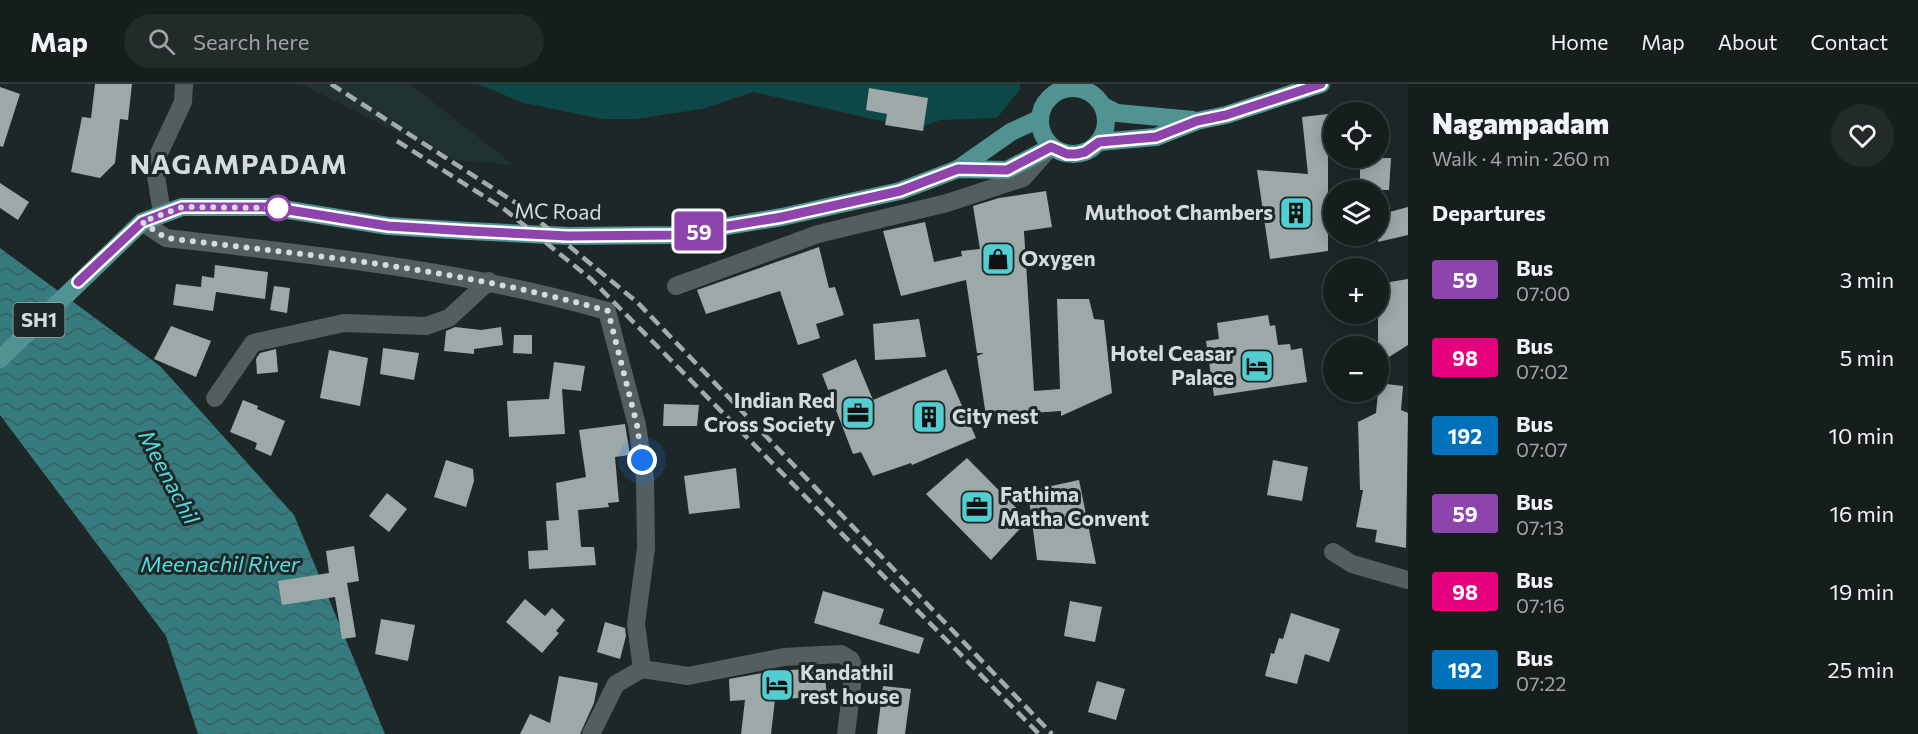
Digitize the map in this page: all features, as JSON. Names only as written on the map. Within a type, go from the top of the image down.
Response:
[{"type":"main road","points":[[1197,121],[1117,113],[1096,95],[1071,87],[1049,90],[1040,110],[1039,119],[1044,139],[1051,147],[1067,154],[1076,154],[1085,152],[1099,142],[1156,137],[1197,121],[1226,115],[1321,84]]},
{"type":"main road","points":[[1096,95],[1106,125],[1099,142]]},
{"type":"main road","points":[[958,169],[1011,132],[1039,119]]},
{"type":"main road","name":"MC Road","points":[[0,358],[142,222],[182,207],[270,207],[388,226],[568,236],[674,235],[782,217],[900,191],[958,169],[1007,170],[1051,147]]},
{"type":"street","points":[[162,213],[156,189],[154,164],[183,102],[185,84]]},
{"type":"street","points":[[676,286],[818,234],[947,203],[1023,178],[1051,147]]},
{"type":"street","points":[[142,222],[166,238],[390,264],[489,281],[608,311],[637,425],[645,478],[646,548],[636,624],[642,669]]},
{"type":"street","points":[[214,398],[253,343],[344,323],[426,326],[449,318],[489,281]]},
{"type":"street","points":[[1333,552],[1352,564],[1408,580]]},
{"type":"street","points":[[591,734],[616,684],[642,669],[688,676],[784,657],[841,654],[850,660],[854,669],[846,734]]},
{"type":"shaded area","points":[[301,84],[410,84],[514,165],[453,160]]},
{"type":"shaded area","points":[[478,84],[1020,84],[1020,89],[997,118],[940,120],[917,129],[753,92],[702,109],[636,119],[602,119],[524,103]]},
{"type":"water","name":"Meenachil River","points":[[0,248],[160,366],[294,515],[385,734],[198,734],[166,636],[0,415]]},
{"type":"building","points":[[95,84],[132,84],[128,120],[120,119],[115,163],[100,178],[71,172],[82,117],[91,118]]},
{"type":"building","points":[[0,87],[20,94],[3,147],[0,146]]},
{"type":"building","points":[[869,88],[928,98],[923,131],[885,125],[887,114],[866,110]]},
{"type":"building","name":"Muthoot Chambers","points":[[1323,115],[1323,168],[1328,168],[1328,180],[1323,180],[1323,246],[1328,246],[1328,251],[1270,259],[1257,170],[1308,174],[1302,117]]},
{"type":"building","points":[[1389,158],[1391,158],[1389,190],[1389,180],[1360,180],[1360,168],[1389,168]]},
{"type":"building","points":[[0,183],[29,202],[18,220],[0,208]]},
{"type":"building","points":[[1046,191],[1052,227],[1024,231],[1034,391],[1060,389],[1057,299],[1089,299],[1094,319],[1104,320],[1112,393],[1061,416],[1061,411],[986,416],[977,356],[984,353],[977,353],[966,280],[901,296],[883,231],[925,222],[934,262],[962,256],[961,251],[980,249],[973,206],[999,198]]},
{"type":"building","points":[[1408,207],[1408,235],[1389,239],[1389,212]]},
{"type":"building","points":[[819,247],[829,288],[835,287],[844,315],[816,324],[820,338],[798,345],[780,291],[706,314],[697,290]]},
{"type":"building","points":[[215,265],[268,272],[265,299],[216,292],[213,311],[173,305],[176,284],[201,287],[202,276],[214,278]]},
{"type":"building","points":[[1408,279],[1408,345],[1389,357],[1389,336],[1378,336],[1378,324],[1389,324],[1389,282]]},
{"type":"building","points":[[274,286],[290,288],[287,313],[270,310]]},
{"type":"building","name":"Hotel Ceasar Palace","points":[[1268,315],[1270,326],[1275,325],[1278,345],[1290,344],[1291,350],[1302,348],[1307,382],[1214,396],[1206,341],[1219,339],[1217,323]]},
{"type":"building","points":[[919,319],[926,357],[875,360],[873,324]]},
{"type":"building","points":[[171,326],[211,341],[196,377],[154,359]]},
{"type":"building","points":[[455,327],[481,330],[501,327],[503,345],[474,349],[474,354],[444,351],[446,331]]},
{"type":"building","points":[[514,335],[532,335],[532,354],[513,353]]},
{"type":"building","points":[[383,348],[419,353],[414,380],[380,374]]},
{"type":"building","points":[[276,349],[278,372],[257,374],[256,359],[260,353]]},
{"type":"building","points":[[329,350],[368,358],[360,406],[320,398]]},
{"type":"building","points":[[856,359],[873,400],[946,369],[976,438],[912,465],[911,463],[873,476],[861,452],[853,454],[822,374]]},
{"type":"building","points":[[554,362],[585,366],[581,391],[562,389],[565,434],[509,437],[507,401],[549,399]]},
{"type":"building","points":[[1389,384],[1403,386],[1401,410],[1408,413],[1406,548],[1375,542],[1377,530],[1356,527],[1363,490],[1360,490],[1358,422],[1376,413],[1377,402],[1389,402]]},
{"type":"building","points":[[243,400],[285,421],[271,456],[255,449],[257,443],[230,432]]},
{"type":"building","points":[[664,404],[699,405],[697,426],[663,426]]},
{"type":"building","points":[[625,424],[630,455],[615,457],[619,502],[608,503],[609,507],[578,510],[581,547],[594,547],[596,565],[529,569],[528,551],[548,550],[546,521],[559,520],[556,483],[586,477],[579,430]]},
{"type":"building","name":"Fathima Matha Convent","points":[[967,458],[1028,520],[991,560],[926,494]]},
{"type":"building","points":[[446,460],[473,469],[474,481],[466,507],[434,497]]},
{"type":"building","points":[[1273,460],[1308,467],[1302,501],[1267,495]]},
{"type":"building","points":[[736,468],[740,508],[689,514],[684,476]]},
{"type":"building","points":[[1079,480],[1096,564],[1037,560],[1028,491]]},
{"type":"building","points":[[387,493],[407,509],[389,532],[369,516]]},
{"type":"building","points":[[354,546],[359,581],[347,583],[356,637],[342,639],[335,597],[282,605],[278,581],[329,573],[326,551]]},
{"type":"building","points":[[823,591],[884,609],[879,624],[924,638],[919,654],[814,623]]},
{"type":"building","points":[[525,599],[545,616],[552,608],[565,620],[556,631],[559,633],[542,653],[506,622]]},
{"type":"building","points":[[1070,601],[1102,607],[1095,642],[1064,636]]},
{"type":"building","points":[[1291,613],[1340,629],[1329,662],[1305,654],[1297,684],[1265,676],[1271,653],[1274,654],[1279,638],[1283,639]]},
{"type":"building","points":[[381,619],[415,625],[408,661],[375,654]]},
{"type":"building","points":[[605,622],[625,628],[626,636],[620,659],[597,652]]},
{"type":"building","name":"Kandathil rest house","points":[[824,668],[827,697],[775,699],[771,734],[741,734],[745,700],[730,701],[729,679],[773,671]]},
{"type":"building","points":[[559,676],[598,683],[594,703],[580,734],[520,734],[530,714],[550,723]]},
{"type":"building","points":[[1097,681],[1125,689],[1116,720],[1088,712]]},
{"type":"building","points":[[883,686],[911,689],[905,734],[877,734]]},
{"type":"railway","points":[[331,84],[522,207],[638,303],[1052,734]]},
{"type":"railway","points":[[397,141],[504,209],[591,279],[1039,734]]},
{"type":"bus line","name":"59","points":[[78,282],[142,222],[182,207],[270,207],[388,226],[469,231],[568,236],[674,235],[782,217],[900,191],[958,169],[1007,170],[1051,147],[1067,154],[1076,154],[1085,152],[1099,142],[1156,137],[1197,121],[1226,115],[1321,84]]},
{"type":"place","name":"Muthoot Chambers","points":[[1296,213]]},
{"type":"place","name":"Oxygen","points":[[998,259]]},
{"type":"place","name":"Hotel Ceasar Palace","points":[[1257,366]]},
{"type":"place","name":"Indian Red Cross Society","points":[[858,413]]},
{"type":"place","name":"City nest","points":[[929,417]]},
{"type":"place","name":"Fathima Matha Convent","points":[[977,507]]},
{"type":"place","name":"Kandathil rest house","points":[[777,685]]},
{"type":"district","name":"NAGAMPADAM","points":[[239,165]]},
{"type":"route","points":[[278,208],[182,207],[142,222],[166,238],[390,264],[539,292],[608,311],[637,425],[642,460]]},
{"type":"water label","name":"Meenachil","points":[[169,477]]}]
